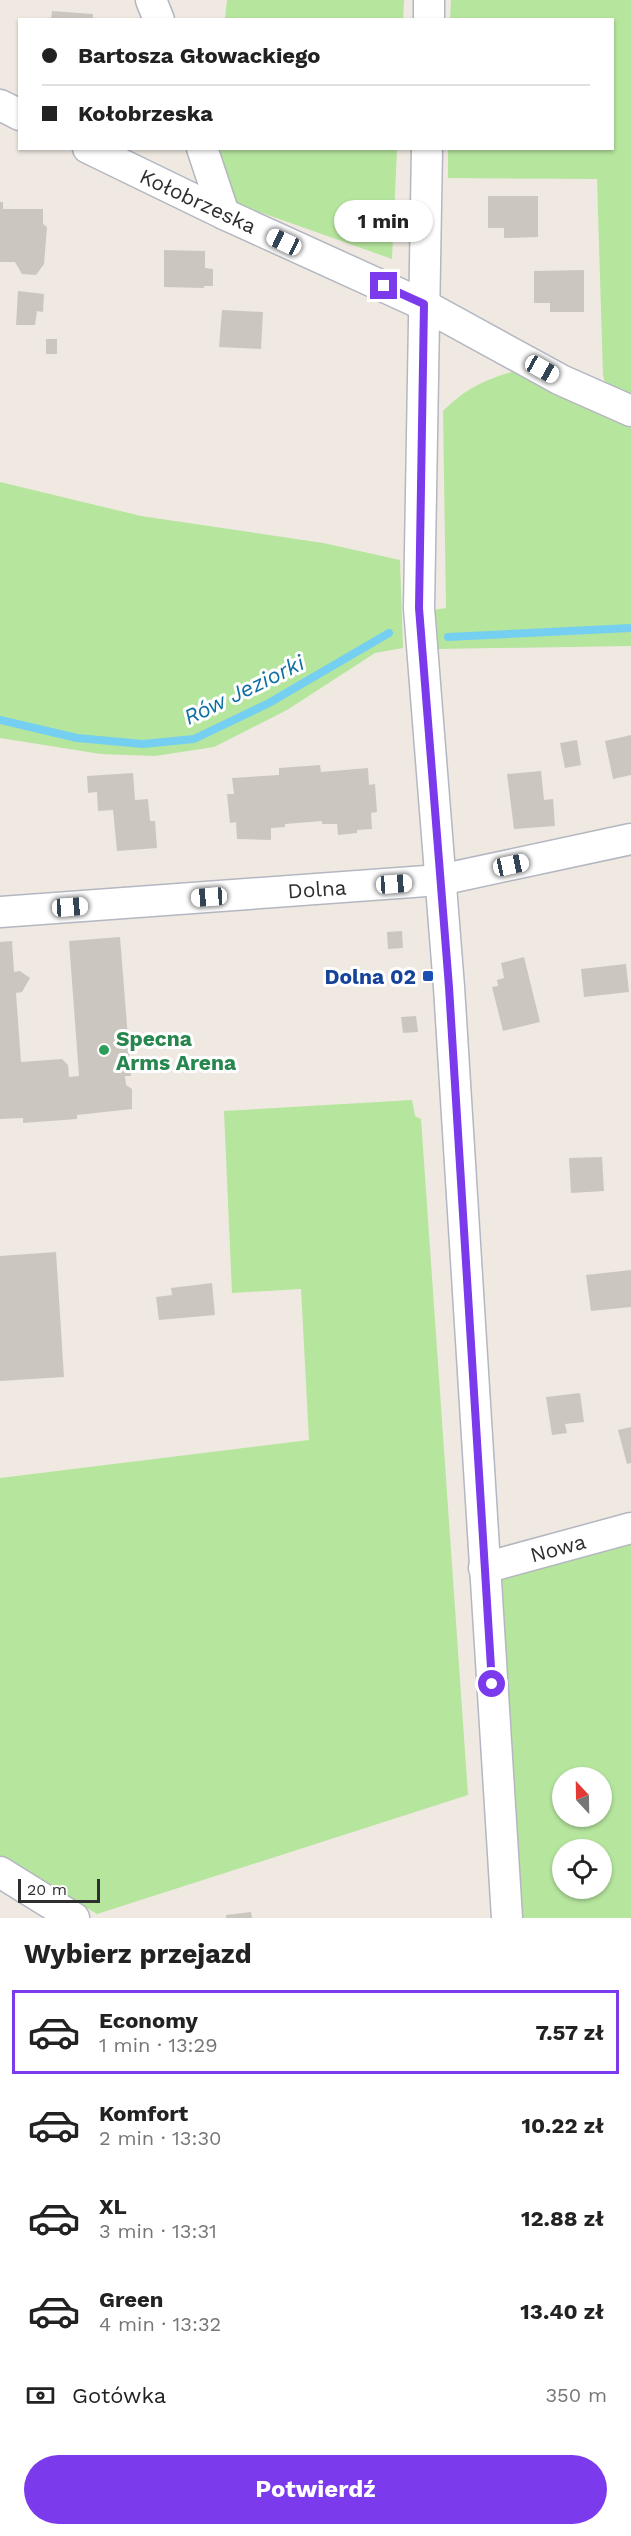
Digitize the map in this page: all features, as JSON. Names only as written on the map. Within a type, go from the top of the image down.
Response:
[{"type":"street","points":[[151,0],[158,18]]},
{"type":"street","points":[[429,0],[429,18]]},
{"type":"street","points":[[0,105],[18,114]]},
{"type":"street","name":"Kołobrzeska","points":[[92,150],[224,214],[424,304],[561,380],[631,411]]},
{"type":"street","points":[[203,150],[224,214]]},
{"type":"street","points":[[427,150],[419,608],[440,880],[507,1918]]},
{"type":"street","name":"Dolna","points":[[0,912],[440,880],[631,839]]},
{"type":"street","name":"Nowa","points":[[484,1568],[631,1528]]},
{"type":"street","points":[[0,1872],[74,1918]]},
{"type":"green space","points":[[227,0],[404,0],[403,18],[225,18]]},
{"type":"green space","points":[[451,0],[631,0],[631,398],[606,388],[603,375],[597,179],[448,178],[448,150],[614,150],[614,18],[450,18]]},
{"type":"green space","points":[[221,150],[397,150],[392,259],[229,201],[220,174]]},
{"type":"green space","points":[[515,371],[631,428],[631,646],[437,649],[433,610],[446,608],[443,411],[476,386]]},
{"type":"green space","points":[[0,482],[141,516],[323,543],[400,560],[403,648],[375,653],[287,710],[214,747],[155,756],[101,754],[0,738]]},
{"type":"green space","points":[[412,1100],[415,1116],[421,1119],[468,1795],[97,1914],[0,1856],[0,1478],[309,1440],[301,1289],[232,1293],[224,1111]]},
{"type":"green space","points":[[631,1543],[631,1918],[520,1918],[499,1578]]},
{"type":"building","points":[[52,11],[93,14],[93,18],[51,18]]},
{"type":"building","points":[[488,196],[538,196],[538,237],[504,238],[504,228],[488,228]]},
{"type":"building","points":[[0,202],[3,202],[3,209],[43,209],[43,224],[47,227],[44,264],[36,275],[22,274],[15,262],[0,262]]},
{"type":"building","points":[[164,250],[205,251],[205,268],[213,269],[213,286],[204,286],[204,288],[164,287]]},
{"type":"building","points":[[584,270],[584,312],[550,312],[550,303],[534,303],[534,271]]},
{"type":"building","points":[[18,291],[44,294],[43,312],[37,311],[35,325],[16,325]]},
{"type":"building","points":[[222,310],[263,312],[261,349],[219,347]]},
{"type":"building","points":[[46,339],[57,339],[57,354],[46,354]]},
{"type":"building","points":[[631,735],[631,775],[613,779],[605,741]]},
{"type":"building","points":[[577,740],[581,765],[565,768],[560,743]]},
{"type":"building","points":[[320,765],[321,772],[368,768],[369,785],[375,784],[377,812],[371,813],[372,829],[338,835],[337,824],[322,824],[322,821],[285,824],[285,827],[271,828],[271,840],[237,839],[236,822],[230,823],[227,794],[234,794],[232,778],[279,775],[279,768]]},
{"type":"building","points":[[541,771],[544,800],[553,799],[555,826],[514,829],[507,774]]},
{"type":"building","points":[[133,773],[135,800],[148,799],[150,821],[155,821],[157,848],[117,851],[113,810],[98,811],[97,792],[88,793],[87,776]]},
{"type":"building","points":[[402,931],[403,948],[388,949],[387,932]]},
{"type":"building","points":[[120,937],[131,1076],[125,1076],[126,1085],[132,1089],[132,1109],[77,1115],[77,1119],[23,1123],[23,1118],[0,1119],[0,942],[12,941],[14,972],[20,971],[30,978],[22,992],[16,993],[21,1062],[62,1059],[68,1065],[69,1077],[79,1076],[69,941]]},
{"type":"building","points":[[524,957],[540,1022],[503,1031],[492,987],[498,986],[497,980],[504,978],[501,963]]},
{"type":"building","points":[[626,964],[629,992],[584,997],[581,969]]},
{"type":"building","points":[[416,1016],[418,1032],[403,1033],[401,1017]]},
{"type":"building","points":[[602,1157],[604,1191],[571,1193],[569,1158]]},
{"type":"building","points":[[56,1252],[64,1377],[0,1381],[0,1256]]},
{"type":"building","points":[[631,1270],[631,1307],[591,1311],[586,1275]]},
{"type":"building","points":[[212,1283],[215,1315],[159,1320],[156,1297],[172,1295],[171,1288]]},
{"type":"building","points":[[580,1393],[584,1422],[565,1424],[567,1433],[552,1435],[546,1397]]},
{"type":"building","points":[[631,1427],[631,1463],[627,1464],[618,1430]]},
{"type":"building","points":[[251,1912],[252,1918],[226,1918],[226,1915]]},
{"type":"waterway","name":"Rów Jeziorki","points":[[448,637],[631,628]]},
{"type":"waterway","name":"Rów Jeziorki","points":[[0,720],[77,738],[143,744],[194,739],[269,703],[389,633]]},
{"type":"place","name":"Dolna 02","points":[[428,976]]},
{"type":"place","name":"Specna Arms Arena","points":[[104,1050]]},
{"type":"route","points":[[384,286],[424,304],[419,608],[449,987],[492,1684]]}]
